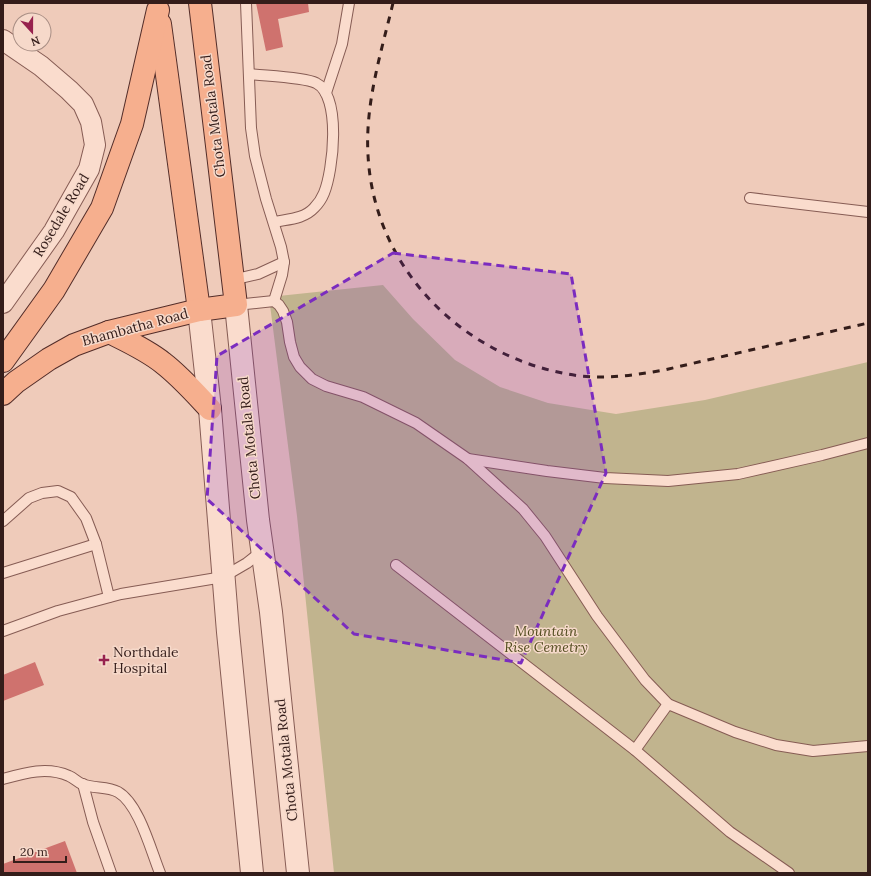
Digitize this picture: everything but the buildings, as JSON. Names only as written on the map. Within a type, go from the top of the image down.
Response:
[{"type":"main road","name":"Chota Motala Road","points":[[200,3],[236,305]]},
{"type":"main road","points":[[157,6],[199,310]]},
{"type":"main road","points":[[3,361],[54,290],[102,208],[132,124],[157,6]]},
{"type":"main road","name":"Bhambatha Road","points":[[3,394],[16,382],[49,359],[74,345],[109,332],[199,310],[236,305]]},
{"type":"main road","points":[[109,332],[163,362],[210,409]]},
{"type":"street","name":"Rosedale Road","points":[[3,40],[41,66],[83,104],[91,122],[95,145],[89,169],[54,231],[3,303]]},
{"type":"street","name":"Chota Motala Road","points":[[236,305],[258,520],[271,612],[298,873]]},
{"type":"street","points":[[199,310],[210,409],[223,577],[252,873]]},
{"type":"lane","points":[[246,3],[251,128],[255,156],[284,262],[282,275],[274,301]]},
{"type":"lane","points":[[326,93],[342,44],[349,3]]},
{"type":"lane","points":[[249,74],[299,79],[316,83],[326,93],[331,104],[333,158],[324,195],[313,209],[300,217],[274,222]]},
{"type":"lane","points":[[750,198],[868,212]]},
{"type":"lane","points":[[232,280],[258,274],[284,262]]},
{"type":"lane","points":[[236,305],[274,301],[283,311],[287,322],[294,357],[312,379],[326,386],[363,397],[416,422],[468,459],[523,508],[545,536],[602,622],[645,680],[668,704],[736,732],[776,745],[813,751],[868,746]]},
{"type":"lane","points":[[468,459],[605,478],[668,481],[738,474],[868,443]]},
{"type":"lane","points":[[3,522],[29,498],[42,493],[58,492],[71,497],[86,518],[96,544],[109,597]]},
{"type":"lane","points":[[3,573],[96,544]]},
{"type":"lane","points":[[3,631],[58,611],[109,597],[158,587],[223,577],[247,563],[262,551]]},
{"type":"lane","points":[[396,565],[635,750],[730,832],[789,873]]},
{"type":"lane","points":[[635,750],[668,704]]},
{"type":"lane","points":[[3,779],[33,771],[52,771],[68,776],[83,784],[109,788],[119,793],[127,800],[138,816],[160,873]]},
{"type":"lane","points":[[83,784],[93,822],[111,873]]},
{"type":"highlighted area","points":[[393,253],[571,274],[606,473],[521,663],[354,634],[207,499],[217,356]]},
{"type":"green space","name":"Mountain Rise Cemetry","points":[[383,285],[413,319],[455,360],[500,387],[548,403],[616,414],[705,400],[868,362],[868,873],[334,873],[297,516],[269,297]]},
{"type":"railway","points":[[393,3],[379,59],[371,97],[369,116],[368,155],[374,197],[388,236],[408,272],[434,303],[464,330],[500,351],[538,367],[580,376],[612,377],[664,370],[868,323]]},
{"type":"place","name":"Northdale Hospital","points":[[104,660]]}]
